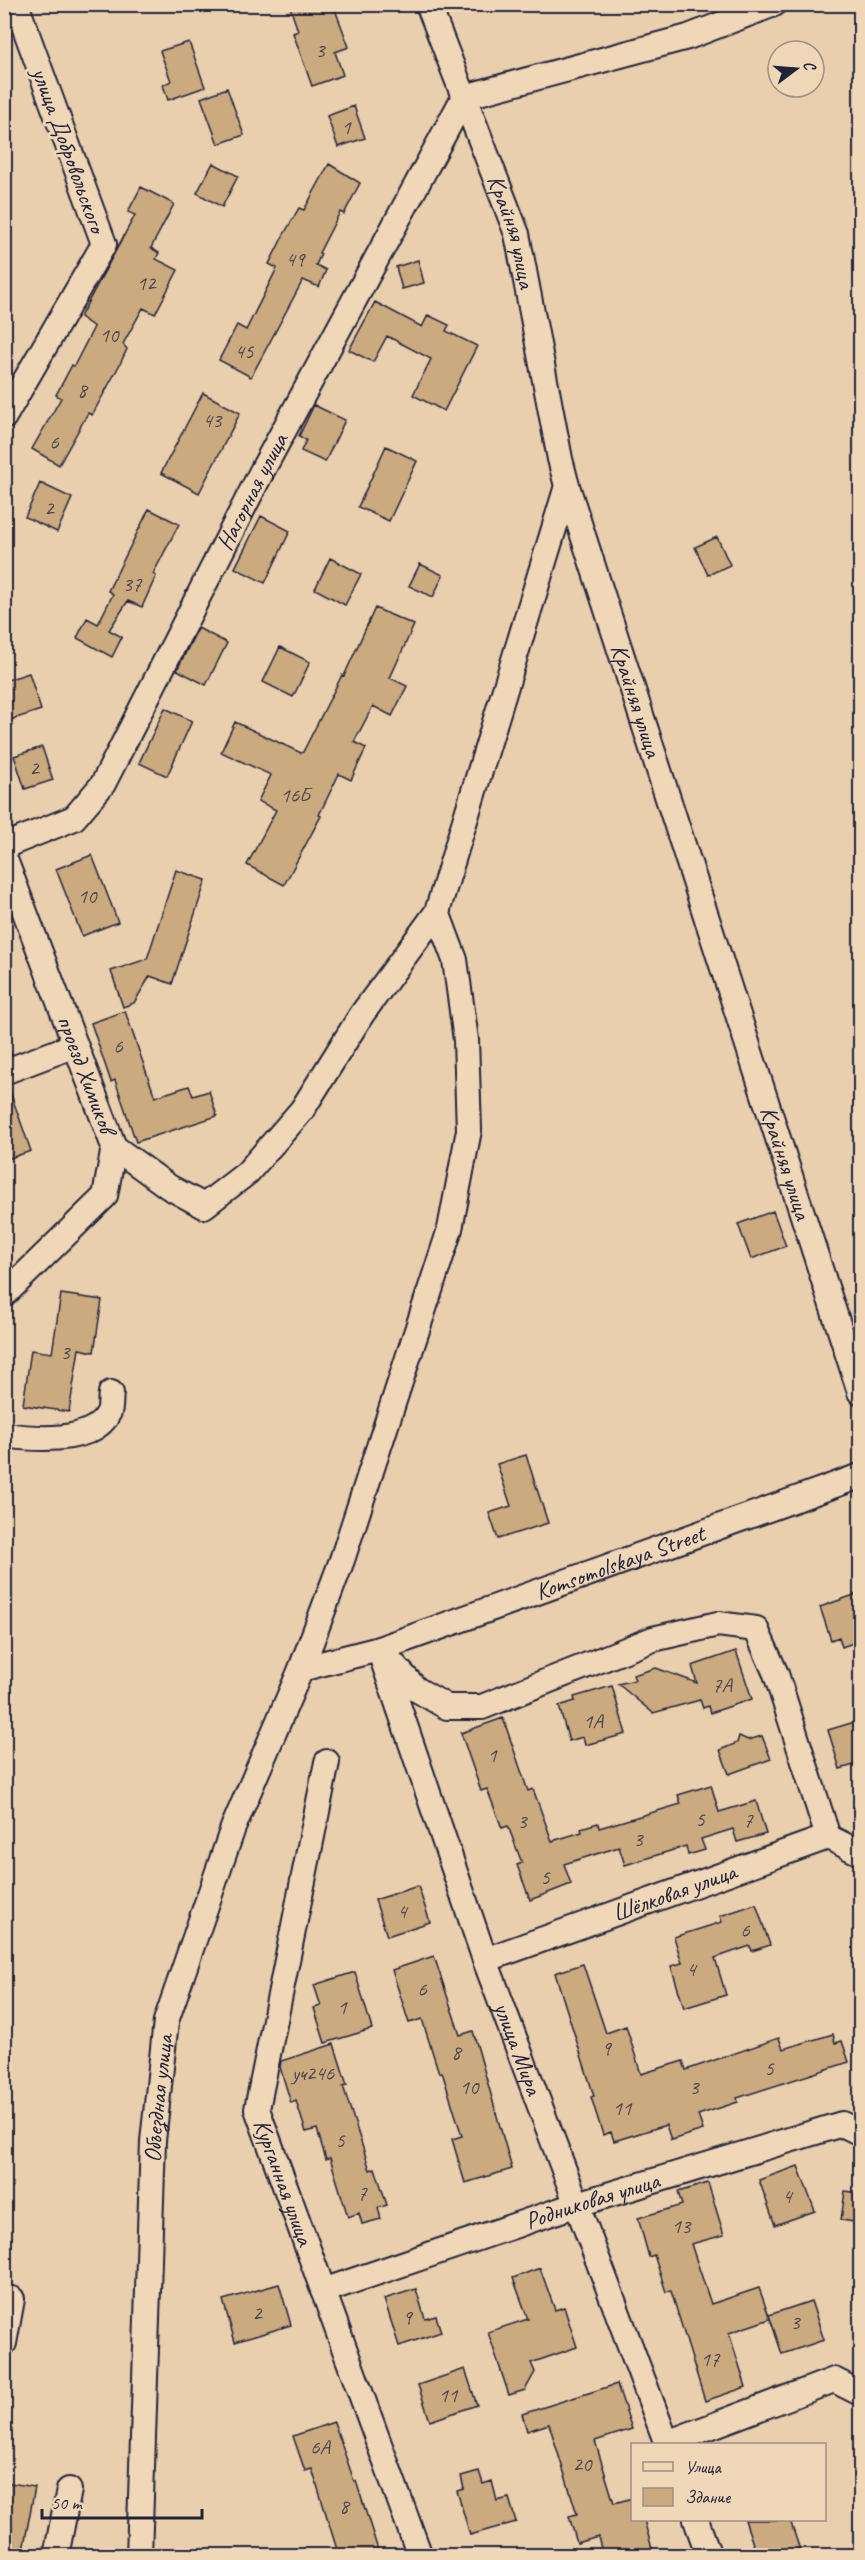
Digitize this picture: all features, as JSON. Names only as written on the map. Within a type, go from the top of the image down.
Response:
[{"type":"street","name":"улица Добровольского","points":[[4,417],[104,244],[16,4]]},
{"type":"street","name":"Крайняя улица","points":[[428,4],[517,234],[567,486],[861,1392]]},
{"type":"street","points":[[464,97],[688,37],[774,4]]},
{"type":"street","name":"Нагорная улица","points":[[4,846],[74,818],[103,784],[263,469],[464,97]]},
{"type":"street","points":[[114,1147],[169,1187],[204,1206],[247,1173],[302,1110],[362,1014],[437,912],[567,486]]},
{"type":"street","name":"проезд Химиков","points":[[4,857],[114,1147],[105,1196],[4,1295]]},
{"type":"street","name":"Объездная улица","points":[[139,2556],[153,2141],[166,2021],[233,1828],[301,1669],[342,1560],[450,1229],[469,1130],[466,1040],[455,960],[437,912]]},
{"type":"street","points":[[4,1072],[75,1045]]},
{"type":"street","points":[[4,1435],[40,1439],[73,1435],[93,1429],[109,1412],[111,1393]]},
{"type":"street","name":"Komsomolskaya Street","points":[[301,1669],[379,1649],[861,1476]]},
{"type":"street","points":[[379,1649],[416,1689],[447,1707],[482,1707],[653,1639],[718,1624],[756,1629],[776,1674],[828,1837],[861,1852]]},
{"type":"street","name":"улица Мира","points":[[379,1649],[485,1960],[667,2443]]},
{"type":"street","name":"Курганная улица","points":[[327,1762],[257,2109],[420,2556]]},
{"type":"street","name":"Шёлковая улица","points":[[485,1960],[828,1837]]},
{"type":"street","name":"Родниковая улица","points":[[323,2291],[578,2204],[842,2124],[861,2133]]},
{"type":"street","points":[[4,2343],[12,2299]]},
{"type":"street","points":[[670,2443],[834,2380],[861,2393]]},
{"type":"street","points":[[56,2556],[69,2490]]},
{"type":"street","points":[[696,2521],[710,2556]]},
{"type":"building","points":[[289,4],[333,4],[349,47],[335,52],[343,75],[312,86],[293,33],[298,31]]},
{"type":"building","points":[[189,42],[205,87],[168,100],[163,85],[171,81],[160,51]]},
{"type":"building","points":[[227,88],[244,135],[218,144],[201,98]]},
{"type":"building","points":[[354,106],[365,138],[338,147],[327,116]]},
{"type":"building","points":[[213,163],[238,176],[222,207],[197,193]]},
{"type":"building","points":[[329,164],[360,183],[344,214],[340,212],[319,253],[321,254],[316,265],[326,270],[319,287],[303,280],[251,377],[219,360],[237,325],[246,330],[277,268],[269,264],[283,236],[299,208],[304,210]]},
{"type":"building","points":[[141,187],[174,204],[151,248],[159,253],[156,259],[178,270],[155,314],[143,308],[123,344],[127,349],[119,366],[92,415],[88,413],[59,465],[32,449],[61,398],[56,395],[94,327],[80,317],[135,215],[128,212]]},
{"type":"building","points":[[418,260],[424,283],[402,289],[396,267]]},
{"type":"building","points":[[375,302],[422,327],[428,315],[449,325],[446,331],[477,346],[444,411],[413,395],[431,359],[387,336],[373,362],[349,350]]},
{"type":"building","points":[[203,393],[240,413],[199,493],[161,473]]},
{"type":"building","points":[[314,405],[345,420],[325,462],[301,451],[306,440],[299,436]]},
{"type":"building","points":[[386,446],[417,461],[389,521],[358,507]]},
{"type":"building","points":[[40,483],[72,498],[57,532],[25,517]]},
{"type":"building","points":[[149,509],[179,524],[153,574],[156,576],[142,607],[128,601],[109,630],[122,637],[112,657],[77,638],[87,618],[98,624],[113,594],[108,591]]},
{"type":"building","points":[[261,516],[290,531],[265,583],[235,568]]},
{"type":"building","points":[[717,537],[730,565],[708,575],[695,547]]},
{"type":"building","points":[[330,558],[361,574],[345,605],[315,589]]},
{"type":"building","points":[[420,564],[443,575],[433,597],[409,586]]},
{"type":"building","points":[[375,608],[414,625],[390,678],[407,686],[392,716],[373,706],[354,742],[366,748],[351,780],[339,774],[319,815],[321,816],[284,885],[247,865],[276,810],[258,801],[271,775],[221,752],[235,722],[303,752],[342,675],[344,676]]},
{"type":"building","points":[[198,628],[227,643],[206,685],[177,670]]},
{"type":"building","points":[[280,647],[310,662],[293,697],[263,682]]},
{"type":"building","points":[[29,673],[41,710],[4,722],[4,681]]},
{"type":"building","points":[[165,708],[192,721],[167,776],[139,763]]},
{"type":"building","points":[[42,747],[53,780],[25,789],[14,756]]},
{"type":"building","points":[[92,855],[118,922],[82,936],[56,869]]},
{"type":"building","points":[[176,870],[206,880],[172,984],[150,976],[134,1003],[123,1007],[111,971],[147,959]]},
{"type":"building","points":[[125,1011],[155,1097],[189,1086],[193,1096],[209,1091],[217,1116],[136,1142],[115,1080],[111,1082],[91,1023]]},
{"type":"building","points":[[4,1086],[8,1086],[31,1151],[4,1160]]},
{"type":"building","points":[[773,1211],[786,1246],[751,1259],[738,1224]]},
{"type":"building","points":[[61,1294],[102,1300],[94,1352],[79,1349],[69,1412],[23,1405],[31,1350],[52,1353]]},
{"type":"building","points":[[526,1455],[548,1523],[498,1539],[489,1513],[511,1506],[497,1464]]},
{"type":"building","points":[[857,1594],[861,1605],[861,1640],[842,1647],[839,1637],[831,1640],[820,1607]]},
{"type":"building","points":[[736,1651],[752,1699],[710,1713],[708,1706],[703,1708],[700,1700],[653,1713],[618,1684],[635,1680],[633,1675],[656,1668],[697,1683],[692,1666]]},
{"type":"building","points":[[612,1686],[626,1734],[585,1745],[583,1737],[569,1741],[559,1706],[575,1701],[574,1697]]},
{"type":"building","points":[[503,1718],[528,1791],[533,1789],[552,1841],[582,1832],[581,1828],[598,1823],[599,1828],[681,1804],[678,1795],[711,1785],[719,1812],[756,1801],[766,1834],[737,1842],[733,1829],[701,1839],[705,1850],[688,1855],[686,1846],[625,1865],[619,1847],[564,1864],[571,1884],[530,1900],[517,1865],[522,1863],[508,1826],[502,1828],[487,1789],[481,1791],[461,1733]]},
{"type":"building","points":[[861,1720],[861,1763],[840,1769],[828,1730]]},
{"type":"building","points":[[739,1736],[748,1740],[762,1736],[771,1759],[729,1774],[720,1750],[737,1743]]},
{"type":"building","points":[[418,1886],[430,1922],[387,1936],[375,1900]]},
{"type":"building","points":[[756,1904],[770,1945],[752,1951],[750,1946],[715,1958],[726,1995],[684,2008],[671,1966],[682,1963],[674,1937],[722,1922],[720,1916]]},
{"type":"building","points":[[434,1956],[460,2035],[473,2031],[512,2169],[465,2183],[452,2139],[462,2136],[442,2072],[439,2073],[422,2019],[409,2023],[392,1970]]},
{"type":"building","points":[[583,1964],[606,2033],[626,2026],[641,2074],[683,2061],[686,2070],[779,2038],[783,2049],[833,2034],[835,2043],[842,2041],[849,2062],[737,2098],[738,2102],[698,2115],[703,2130],[671,2140],[666,2125],[614,2141],[611,2132],[603,2135],[591,2097],[594,2096],[555,1973]]},
{"type":"building","points":[[355,1972],[372,2029],[325,2043],[314,2008],[321,2006],[314,1985]]},
{"type":"building","points":[[334,2044],[347,2085],[343,2086],[370,2170],[375,2168],[387,2205],[378,2208],[381,2219],[362,2224],[359,2213],[348,2217],[330,2158],[326,2160],[317,2129],[306,2132],[296,2101],[291,2103],[280,2067],[281,2061]]},
{"type":"building","points":[[798,2166],[815,2211],[775,2225],[759,2180]]},
{"type":"building","points":[[708,2183],[724,2235],[691,2244],[711,2304],[759,2288],[770,2319],[729,2333],[746,2387],[705,2401],[671,2291],[666,2292],[654,2255],[649,2257],[638,2218],[682,2205],[678,2192]]},
{"type":"building","points":[[845,2191],[861,2193],[861,2223],[841,2220]]},
{"type":"building","points":[[540,2268],[555,2310],[564,2307],[577,2347],[531,2363],[535,2372],[525,2390],[509,2395],[488,2332],[528,2319],[513,2278]]},
{"type":"building","points":[[279,2284],[291,2325],[235,2342],[223,2300]]},
{"type":"building","points":[[416,2289],[425,2319],[436,2316],[441,2332],[399,2346],[384,2299]]},
{"type":"building","points":[[811,2301],[824,2340],[782,2354],[769,2315]]},
{"type":"building","points":[[465,2369],[477,2405],[430,2421],[418,2385]]},
{"type":"building","points":[[617,2384],[632,2429],[595,2441],[614,2503],[631,2499],[631,2521],[644,2521],[654,2556],[603,2556],[598,2537],[577,2543],[569,2516],[577,2514],[549,2424],[527,2431],[522,2414]]},
{"type":"building","points":[[334,2422],[380,2556],[339,2556],[312,2469],[305,2471],[293,2436]]},
{"type":"building","points":[[479,2471],[483,2484],[492,2481],[497,2501],[509,2498],[516,2522],[470,2535],[457,2491],[464,2489],[461,2476]]},
{"type":"building","points":[[4,2482],[35,2487],[22,2556],[4,2556]]},
{"type":"building","points":[[745,2521],[790,2521],[802,2556],[757,2556]]}]
